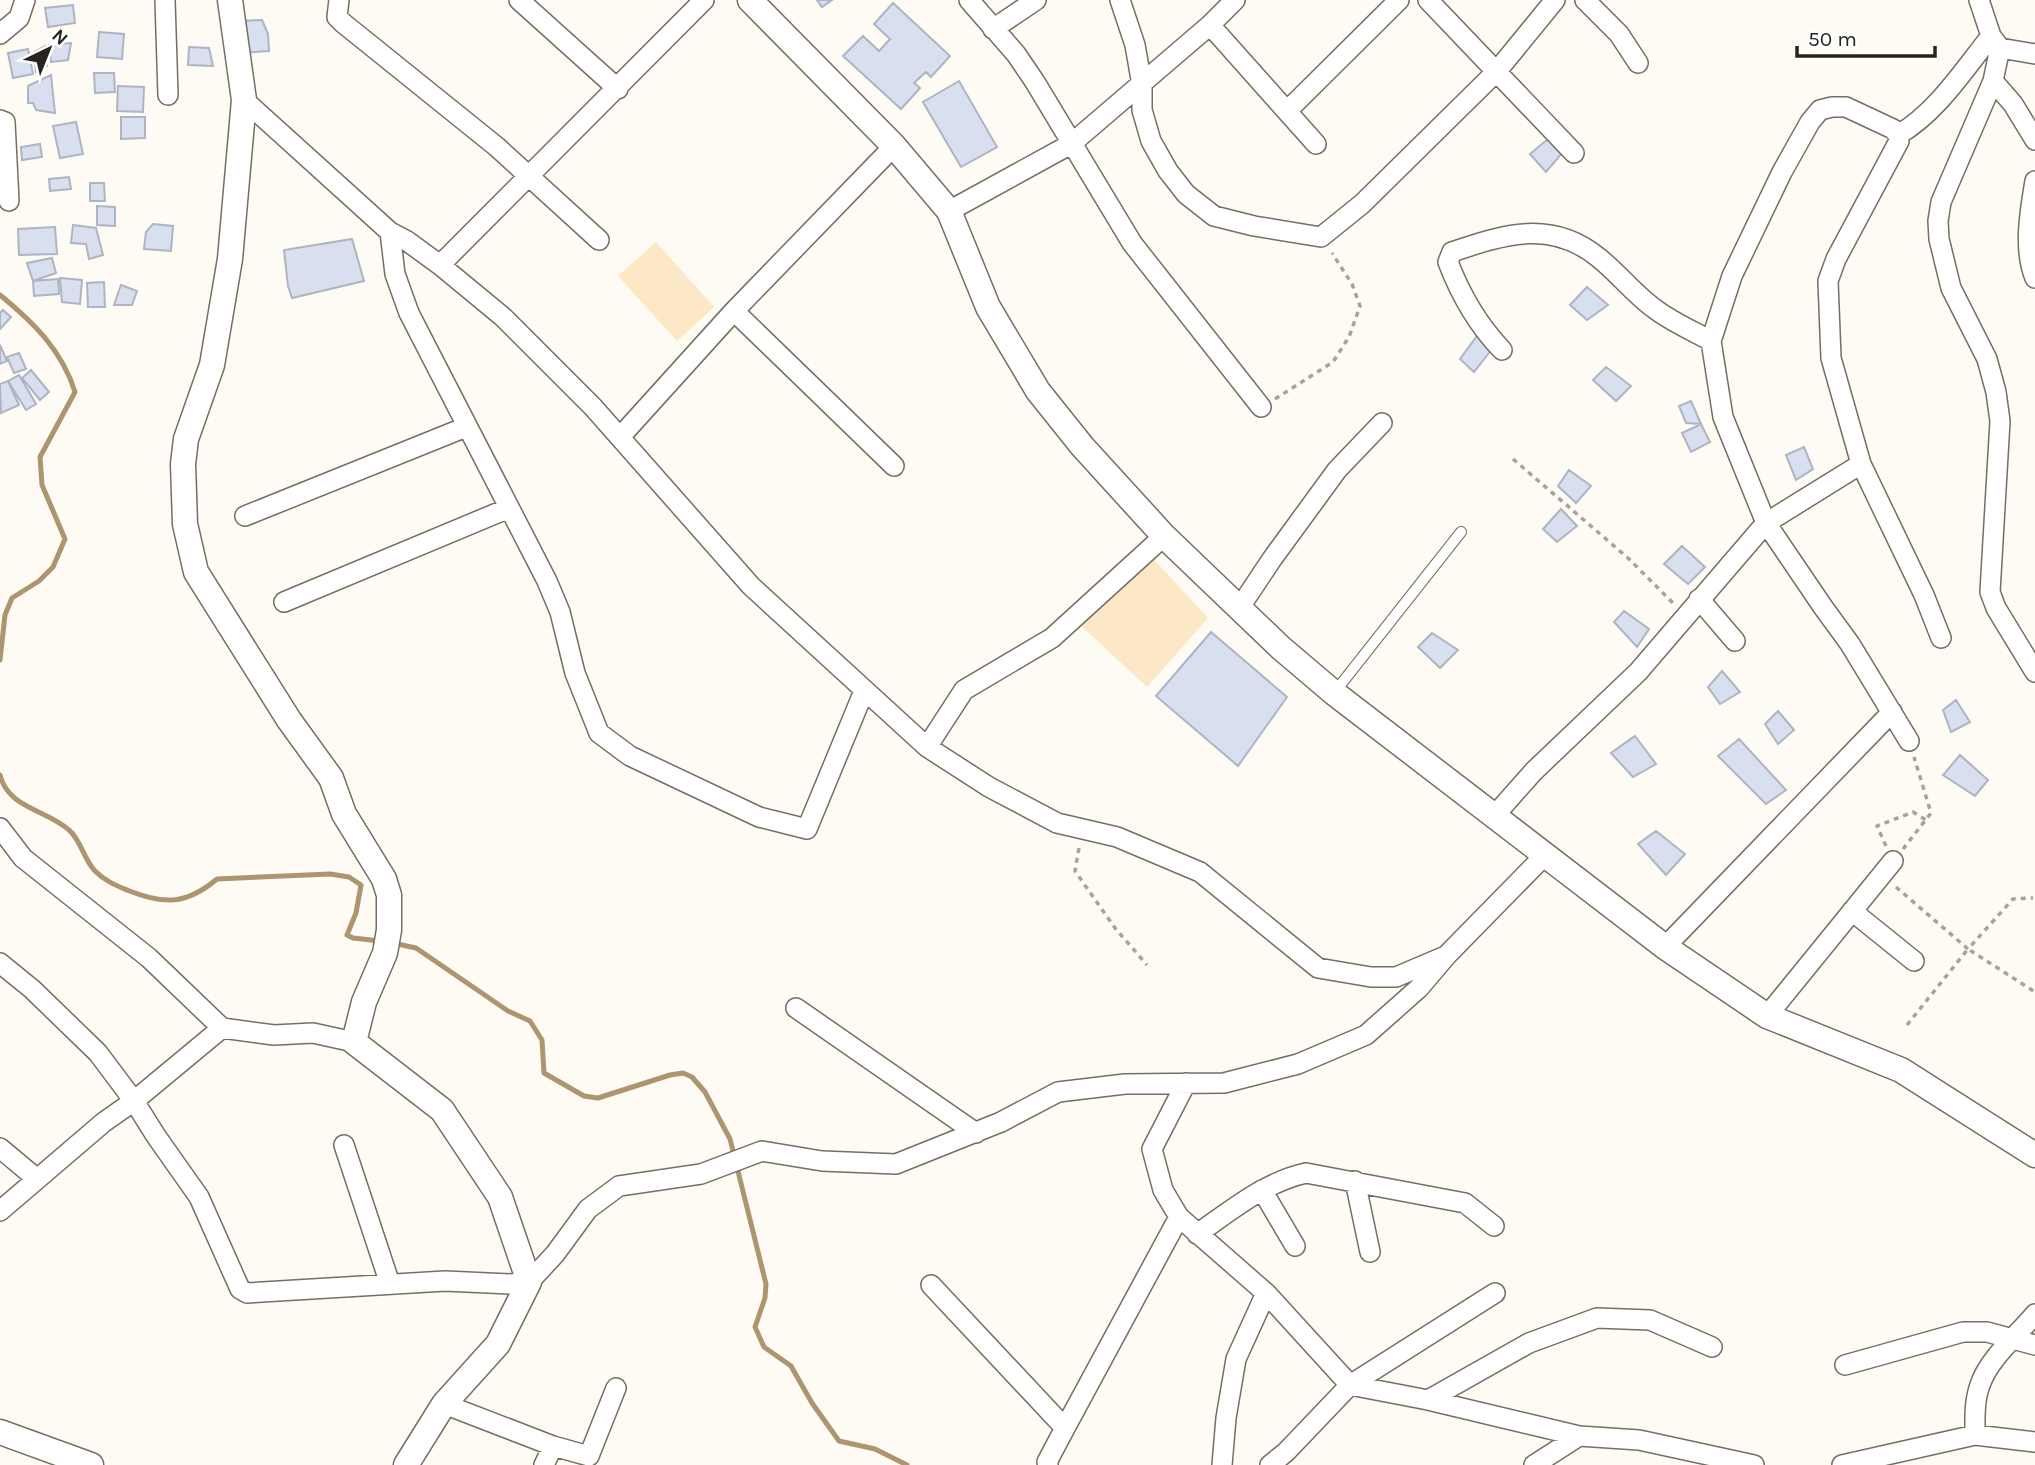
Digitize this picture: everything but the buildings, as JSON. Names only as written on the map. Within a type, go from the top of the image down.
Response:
[{"type":"street","points":[[0,34],[19,18],[25,0]]},
{"type":"street","points":[[165,0],[169,95]]},
{"type":"street","points":[[230,0],[244,100],[230,259],[219,325],[212,365],[186,439],[183,464],[185,524],[196,572],[289,720],[331,778],[344,814],[384,879],[389,895],[387,942],[354,1042]]},
{"type":"street","points":[[339,0],[337,17],[343,23],[530,176],[599,240]]},
{"type":"street","points":[[519,0],[618,89]]},
{"type":"street","points":[[440,265],[704,0]]},
{"type":"street","points":[[750,0],[894,146],[949,211],[988,307],[1038,391],[1083,446],[1164,536],[1281,648],[1334,693],[1665,947],[1767,1016],[1901,1070],[2035,1155]]},
{"type":"street","points":[[969,0],[1016,54],[1132,243],[1261,407]]},
{"type":"street","points":[[993,29],[1036,0]]},
{"type":"street","points":[[1120,0],[1135,45],[1142,85],[1142,110],[1151,141],[1167,171],[1186,194],[1214,216],[1254,226],[1321,237],[1362,205],[1497,71],[1555,0]]},
{"type":"street","points":[[949,211],[1071,144],[1210,26],[1235,0]]},
{"type":"street","points":[[1287,111],[1399,0]]},
{"type":"street","points":[[1428,0],[1574,153]]},
{"type":"street","points":[[1585,0],[1619,34],[1638,63]]},
{"type":"street","points":[[1979,0],[1995,42],[1993,81],[1941,202],[1939,239],[1951,288],[1987,359],[1996,392],[2000,421],[1990,592],[1996,608],[2035,672]]},
{"type":"street","points":[[1210,26],[1316,144]]},
{"type":"street","points":[[1995,42],[2035,54]]},
{"type":"street","points":[[1898,135],[1915,125],[1930,111],[1995,42]]},
{"type":"street","points":[[1993,81],[2013,104],[2035,140]]},
{"type":"street","points":[[244,100],[390,232],[440,265],[503,317],[620,437],[751,586],[927,747],[989,787],[1057,823],[1117,837],[1200,872],[1318,968],[1371,977],[1396,977],[1447,955]]},
{"type":"street","points":[[1909,741],[1850,644],[1766,523],[1723,417],[1711,341],[1738,264],[1782,172],[1810,122],[1820,110],[1832,107],[1846,107],[1893,129],[1898,135],[1899,141],[1836,259],[1828,281],[1831,358],[1861,464],[1924,595],[1941,638]]},
{"type":"street","points":[[0,120],[5,122],[9,201]]},
{"type":"street","points":[[620,437],[734,311],[894,146]]},
{"type":"street","points":[[2035,181],[2030,214],[2029,262],[2035,278]]},
{"type":"street","points":[[390,232],[395,274],[409,313],[560,612],[575,673],[599,733],[630,757],[760,817],[807,829],[864,691]]},
{"type":"street","points":[[1502,350],[1473,316],[1448,262],[1452,252],[1517,233],[1540,233],[1571,240],[1597,256],[1655,309],[1711,341]]},
{"type":"street","points":[[734,311],[894,466]]},
{"type":"street","points":[[1240,607],[1338,470],[1382,423]]},
{"type":"street","points":[[245,516],[466,427]]},
{"type":"street","points":[[1495,815],[1534,771],[1638,671],[1766,523],[1861,464]]},
{"type":"street","points":[[284,602],[509,508]]},
{"type":"street","points":[[927,747],[964,690],[1052,638],[1164,536]]},
{"type":"street","points":[[1699,599],[1735,641]]},
{"type":"street","points":[[1665,947],[1892,712]]},
{"type":"street","points":[[0,828],[23,858],[149,958],[222,1028],[274,1035],[313,1033],[354,1042],[442,1110],[500,1198],[529,1282]]},
{"type":"street","points":[[406,1465],[444,1404],[498,1344],[529,1282],[555,1254],[588,1209],[620,1186],[701,1174],[761,1151],[822,1161],[896,1164],[976,1133],[1058,1092],[1125,1084],[1224,1083],[1298,1064],[1366,1035],[1419,988],[1447,955],[1545,856]]},
{"type":"street","points":[[1767,1016],[1887,868]]},
{"type":"street","points":[[1852,911],[1914,961]]},
{"type":"street","points":[[0,963],[32,989],[98,1054],[134,1101],[199,1197],[240,1289],[247,1293],[390,1283],[529,1282]]},
{"type":"street","points":[[796,1009],[976,1133]]},
{"type":"street","points":[[0,1211],[104,1122],[134,1101],[222,1028]]},
{"type":"street","points":[[1186,1083],[1152,1149],[1163,1189],[1178,1217],[1266,1293],[1350,1385],[1428,1400],[1579,1436],[1639,1440],[1754,1465]]},
{"type":"street","points":[[344,1145],[390,1283]]},
{"type":"street","points":[[0,1148],[37,1179]]},
{"type":"street","points":[[1198,1234],[1262,1190],[1286,1177],[1306,1173],[1465,1203],[1494,1226]]},
{"type":"street","points":[[1355,1181],[1370,1252]]},
{"type":"street","points":[[1262,1190],[1295,1246]]},
{"type":"street","points":[[1048,1465],[1047,1462],[1178,1217]]},
{"type":"street","points":[[931,1285],[1065,1428]]},
{"type":"street","points":[[1222,1465],[1226,1418],[1236,1359],[1266,1293]]},
{"type":"street","points":[[1270,1465],[1286,1452],[1350,1385],[1495,1293]]},
{"type":"street","points":[[1975,1435],[1975,1407],[1980,1385],[1990,1365],[2035,1314]]},
{"type":"street","points":[[1428,1400],[1529,1343],[1597,1318],[1650,1320],[1712,1347]]},
{"type":"street","points":[[1845,1365],[1963,1332],[1987,1332],[2035,1345]]},
{"type":"street","points":[[444,1404],[553,1446],[589,1456],[615,1388]]},
{"type":"street","points":[[0,1432],[91,1465]]},
{"type":"street","points":[[1842,1465],[1975,1435],[2035,1442]]},
{"type":"street","points":[[1534,1465],[1579,1436]]},
{"type":"street","points":[[544,1465],[553,1446]]},
{"type":"lane","points":[[1334,693],[1461,532]]},
{"type":"path","points":[[1261,407],[1333,362],[1349,337],[1360,306],[1352,284],[1321,237]]},
{"type":"path","points":[[1513,459],[1628,558],[1685,615]]},
{"type":"path","points":[[1887,868],[1931,813],[1909,741]]},
{"type":"path","points":[[1926,820],[1913,812],[1877,826],[1887,868],[1968,949],[2035,992]]},
{"type":"path","points":[[1083,829],[1075,871],[1115,928],[1147,965]]},
{"type":"path","points":[[1907,1025],[2012,899],[2034,898]]},
{"type":"shaded area","points":[[656,242],[714,307],[677,341],[618,276]]},
{"type":"shaded area","points":[[1149,554],[1208,618],[1147,687],[1076,621]]},
{"type":"waterway","points":[[0,295],[45,338],[62,363],[75,392],[40,457],[42,485],[65,539],[53,567],[39,581],[12,598],[5,615],[0,660]]},
{"type":"waterway","points":[[0,775],[11,795],[69,830],[95,871],[118,886],[140,895],[174,900],[195,894],[217,879],[330,874],[349,877],[361,885],[356,913],[347,935],[380,941]]},
{"type":"waterway","points":[[393,943],[416,948],[508,1011],[530,1021],[542,1040],[544,1073],[584,1096],[598,1098],[670,1075],[683,1073],[692,1077],[705,1092],[730,1139],[766,1284],[765,1298],[755,1327],[764,1347],[791,1366],[812,1403],[839,1441],[875,1449],[907,1465]]}]
